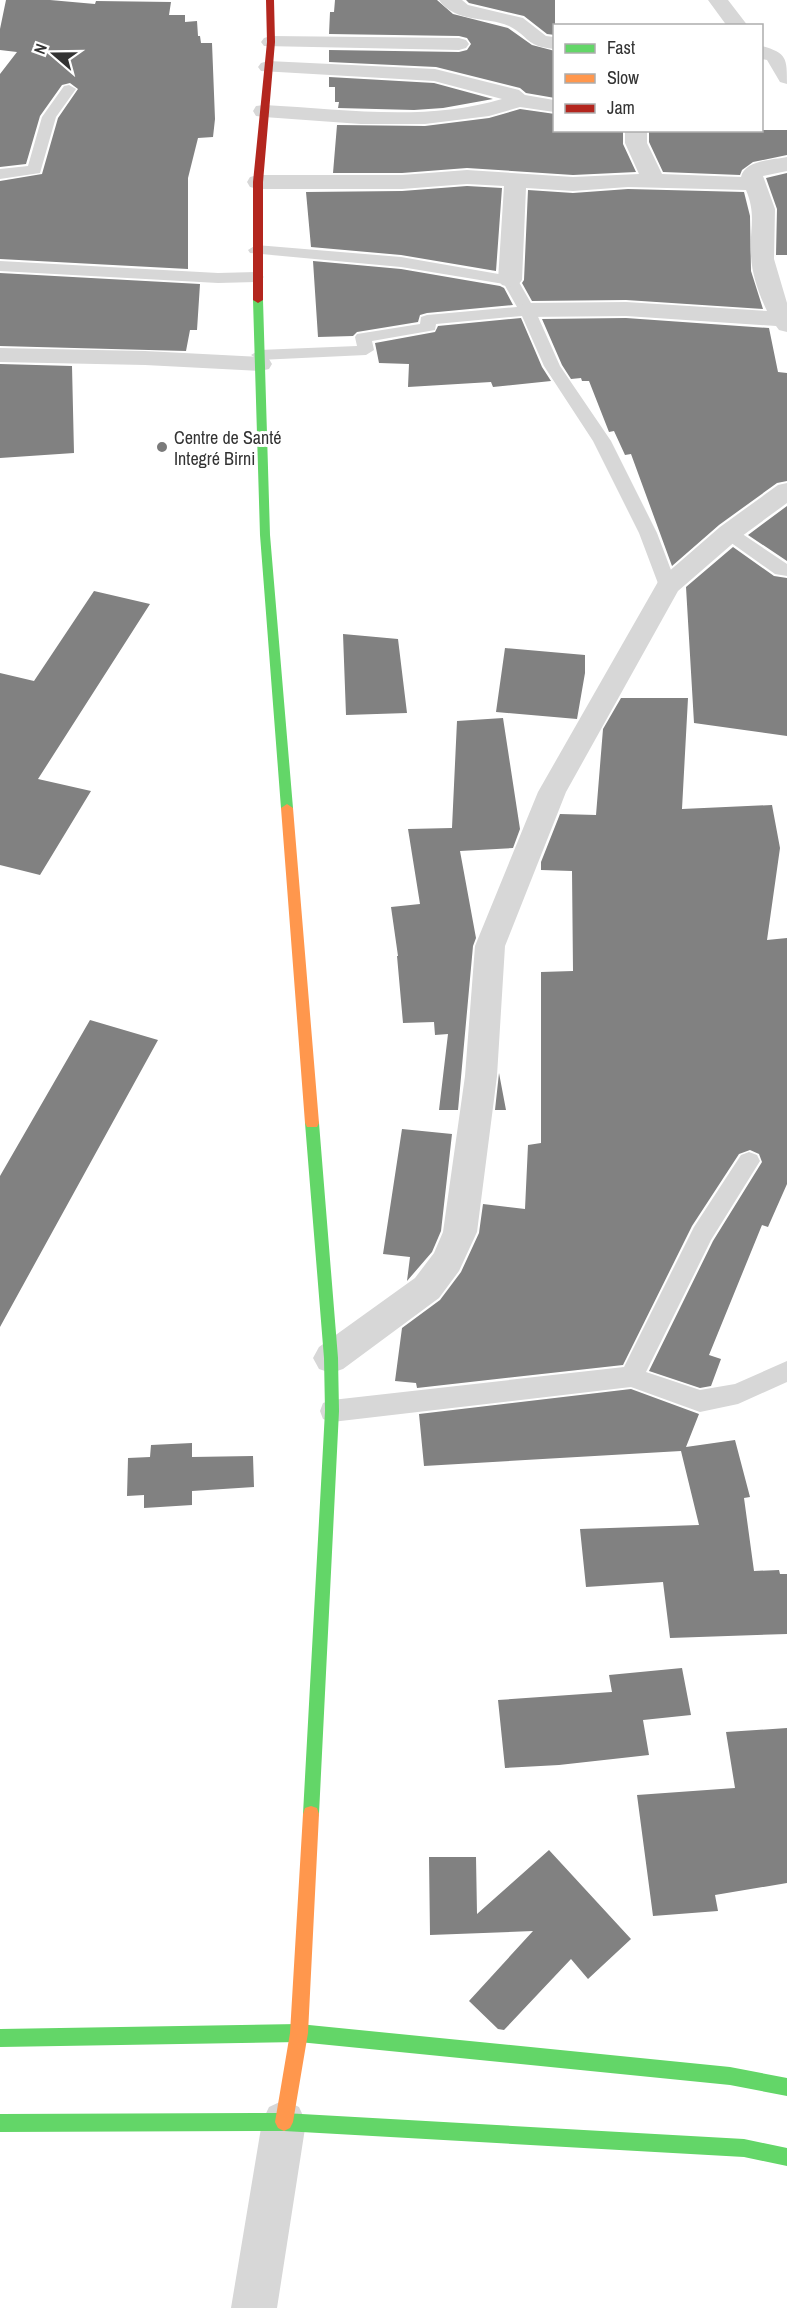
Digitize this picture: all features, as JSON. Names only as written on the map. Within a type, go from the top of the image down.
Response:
[{"type":"main road","points":[[270,0],[271,42],[258,182],[256,250],[265,535],[331,1358],[332,1410],[299,2033],[284,2122]]},
{"type":"main road","points":[[0,2038],[299,2033],[730,2076],[787,2087]]},
{"type":"main road","points":[[0,2123],[284,2122],[744,2148],[787,2157]]},
{"type":"street","points":[[449,0],[461,9],[516,22],[540,41],[553,43]]},
{"type":"street","points":[[718,0],[736,24]]},
{"type":"street","points":[[271,42],[459,44]]},
{"type":"street","points":[[775,52],[787,78]]},
{"type":"street","points":[[268,67],[435,75],[511,95],[519,101]]},
{"type":"street","points":[[264,111],[434,118],[469,115],[519,101],[553,105]]},
{"type":"street","points":[[636,132],[636,143],[654,181]]},
{"type":"street","points":[[528,310],[626,309],[785,322],[761,255],[764,210],[753,184],[752,174],[760,169],[787,164]]},
{"type":"street","points":[[258,182],[402,182],[467,177],[573,184],[628,180],[753,184]]},
{"type":"street","points":[[510,280],[516,181]]},
{"type":"street","points":[[764,264],[787,262]]},
{"type":"street","points":[[0,355],[259,360]]},
{"type":"street","points":[[331,1358],[427,1288],[447,1261],[460,1232],[481,1076],[490,946],[552,792],[668,586],[729,533],[768,502],[787,491]]},
{"type":"street","points":[[254,2308],[284,2122]]},
{"type":"lane","points":[[0,174],[35,170],[49,117],[69,89]]},
{"type":"lane","points":[[256,250],[401,262],[510,280],[528,310],[552,366],[602,441],[648,533],[668,586]]},
{"type":"lane","points":[[0,266],[218,278],[256,277]]},
{"type":"lane","points":[[259,360],[366,350],[363,337],[429,327],[428,320],[507,315],[528,310]]},
{"type":"lane","points":[[729,533],[781,570],[787,570]]},
{"type":"lane","points":[[631,1377],[702,1234],[749,1161]]},
{"type":"lane","points":[[332,1410],[631,1377],[700,1401],[738,1394],[787,1371]]},
{"type":"building","points":[[6,0],[50,0],[95,4],[96,1],[171,2],[169,15],[185,15],[185,22],[197,21],[201,43],[212,43],[215,119],[213,137],[198,138],[188,178],[188,269],[0,259],[0,181],[42,174],[58,118],[78,89],[70,83],[62,85],[40,116],[26,164],[0,167],[0,74],[17,52],[0,50],[0,29]]},
{"type":"building","points":[[335,0],[437,0],[453,14],[508,28],[532,45],[553,50],[553,98],[526,93],[520,88],[436,67],[329,62],[329,50],[459,52],[467,50],[471,44],[467,38],[459,36],[329,34],[330,12],[334,12]]},
{"type":"building","points":[[466,0],[555,0],[553,35],[547,34],[524,16],[469,3]]},
{"type":"building","points":[[329,77],[434,83],[493,99],[443,108],[414,110],[338,108],[339,102],[335,102],[335,87],[329,87]]},
{"type":"building","points":[[520,109],[553,114],[553,132],[623,132],[623,144],[636,172],[573,175],[467,168],[402,173],[333,173],[337,125],[425,126],[489,118]]},
{"type":"building","points":[[787,130],[787,155],[753,162],[742,170],[740,175],[663,172],[649,142],[649,132]]},
{"type":"building","points":[[787,173],[787,255],[776,255],[777,209],[766,178]]},
{"type":"building","points":[[467,186],[502,188],[496,271],[401,255],[311,247],[306,192],[402,191]]},
{"type":"building","points":[[628,189],[744,192],[750,216],[751,271],[763,309],[626,300],[532,301],[522,283],[524,280],[528,190],[573,193]]},
{"type":"building","points":[[313,261],[401,269],[500,286],[504,288],[513,305],[427,313],[420,315],[418,322],[357,332],[353,336],[318,337]]},
{"type":"building","points":[[0,273],[200,284],[197,330],[190,330],[186,351],[0,346]]},
{"type":"building","points":[[521,318],[542,367],[551,381],[493,387],[491,382],[408,387],[409,364],[379,363],[375,343],[435,332],[438,326]]},
{"type":"building","points":[[626,318],[769,328],[778,372],[787,373],[787,481],[777,483],[719,525],[672,566],[631,454],[625,455],[614,431],[609,432],[589,381],[582,381],[581,378],[571,379],[562,365],[542,319]]},
{"type":"building","points":[[0,364],[72,366],[74,453],[0,458]]},
{"type":"building","points":[[787,506],[787,561],[748,535]]},
{"type":"building","points":[[733,547],[774,576],[787,578],[787,736],[694,723],[686,587]]},
{"type":"building","points":[[94,591],[150,604],[38,779],[91,791],[40,875],[0,865],[0,673],[34,681]]},
{"type":"building","points":[[343,634],[398,639],[407,713],[346,715]]},
{"type":"building","points":[[505,648],[585,655],[585,673],[577,719],[496,712]]},
{"type":"building","points":[[621,698],[688,698],[682,809],[772,805],[780,848],[767,940],[787,938],[787,1184],[768,1227],[762,1225],[709,1355],[721,1359],[711,1386],[700,1388],[649,1371],[713,1241],[762,1162],[759,1154],[750,1150],[739,1154],[692,1226],[623,1365],[417,1388],[416,1383],[395,1381],[402,1328],[440,1300],[461,1272],[479,1233],[483,1204],[525,1209],[528,1145],[541,1143],[541,972],[573,971],[572,871],[541,870],[541,862],[560,814],[596,815],[603,729]]},
{"type":"building","points":[[503,718],[520,829],[513,848],[460,851],[476,938],[473,946],[458,1110],[439,1110],[448,1034],[435,1035],[434,1022],[403,1023],[398,956],[391,907],[420,904],[408,829],[452,828],[457,721]]},
{"type":"building","points":[[90,1020],[158,1040],[0,1327],[0,1176]]},
{"type":"building","points":[[499,1073],[506,1110],[495,1110]]},
{"type":"building","points":[[402,1129],[452,1134],[441,1231],[432,1252],[407,1281],[410,1257],[383,1254]]},
{"type":"building","points":[[631,1389],[699,1414],[686,1447],[735,1440],[750,1497],[744,1498],[754,1571],[779,1570],[780,1574],[787,1574],[787,1634],[670,1638],[663,1582],[586,1587],[580,1529],[699,1525],[681,1451],[424,1466],[419,1414]]},
{"type":"building","points":[[192,1443],[192,1457],[253,1456],[254,1487],[192,1491],[192,1505],[144,1508],[144,1495],[127,1496],[128,1458],[150,1457],[151,1445]]},
{"type":"building","points":[[682,1668],[691,1715],[643,1720],[649,1755],[559,1765],[505,1768],[498,1700],[612,1692],[609,1675]]},
{"type":"building","points":[[787,1728],[787,1883],[715,1895],[718,1911],[653,1916],[637,1795],[735,1788],[726,1732]]},
{"type":"building","points":[[549,1850],[631,1939],[588,1979],[571,1959],[504,2030],[498,2029],[469,2001],[533,1931],[430,1935],[429,1857],[476,1857],[477,1914]]},
{"type":"traffic: fast","points":[[258,300],[265,535],[287,808]]},
{"type":"traffic: fast","points":[[311,1814],[332,1411],[331,1358],[312,1123]]},
{"type":"traffic: fast","points":[[0,2038],[299,2033],[730,2076],[787,2087]]},
{"type":"traffic: fast","points":[[0,2123],[284,2122],[744,2148],[787,2157]]},
{"type":"traffic: slow","points":[[287,808],[312,1123]]},
{"type":"traffic: slow","points":[[284,2122],[299,2033],[311,1814]]},
{"type":"traffic: jam","points":[[258,300],[258,182],[271,42],[270,0]]},
{"type":"place","name":"Centre de Santé Integré Birni","points":[[162,447]]}]
